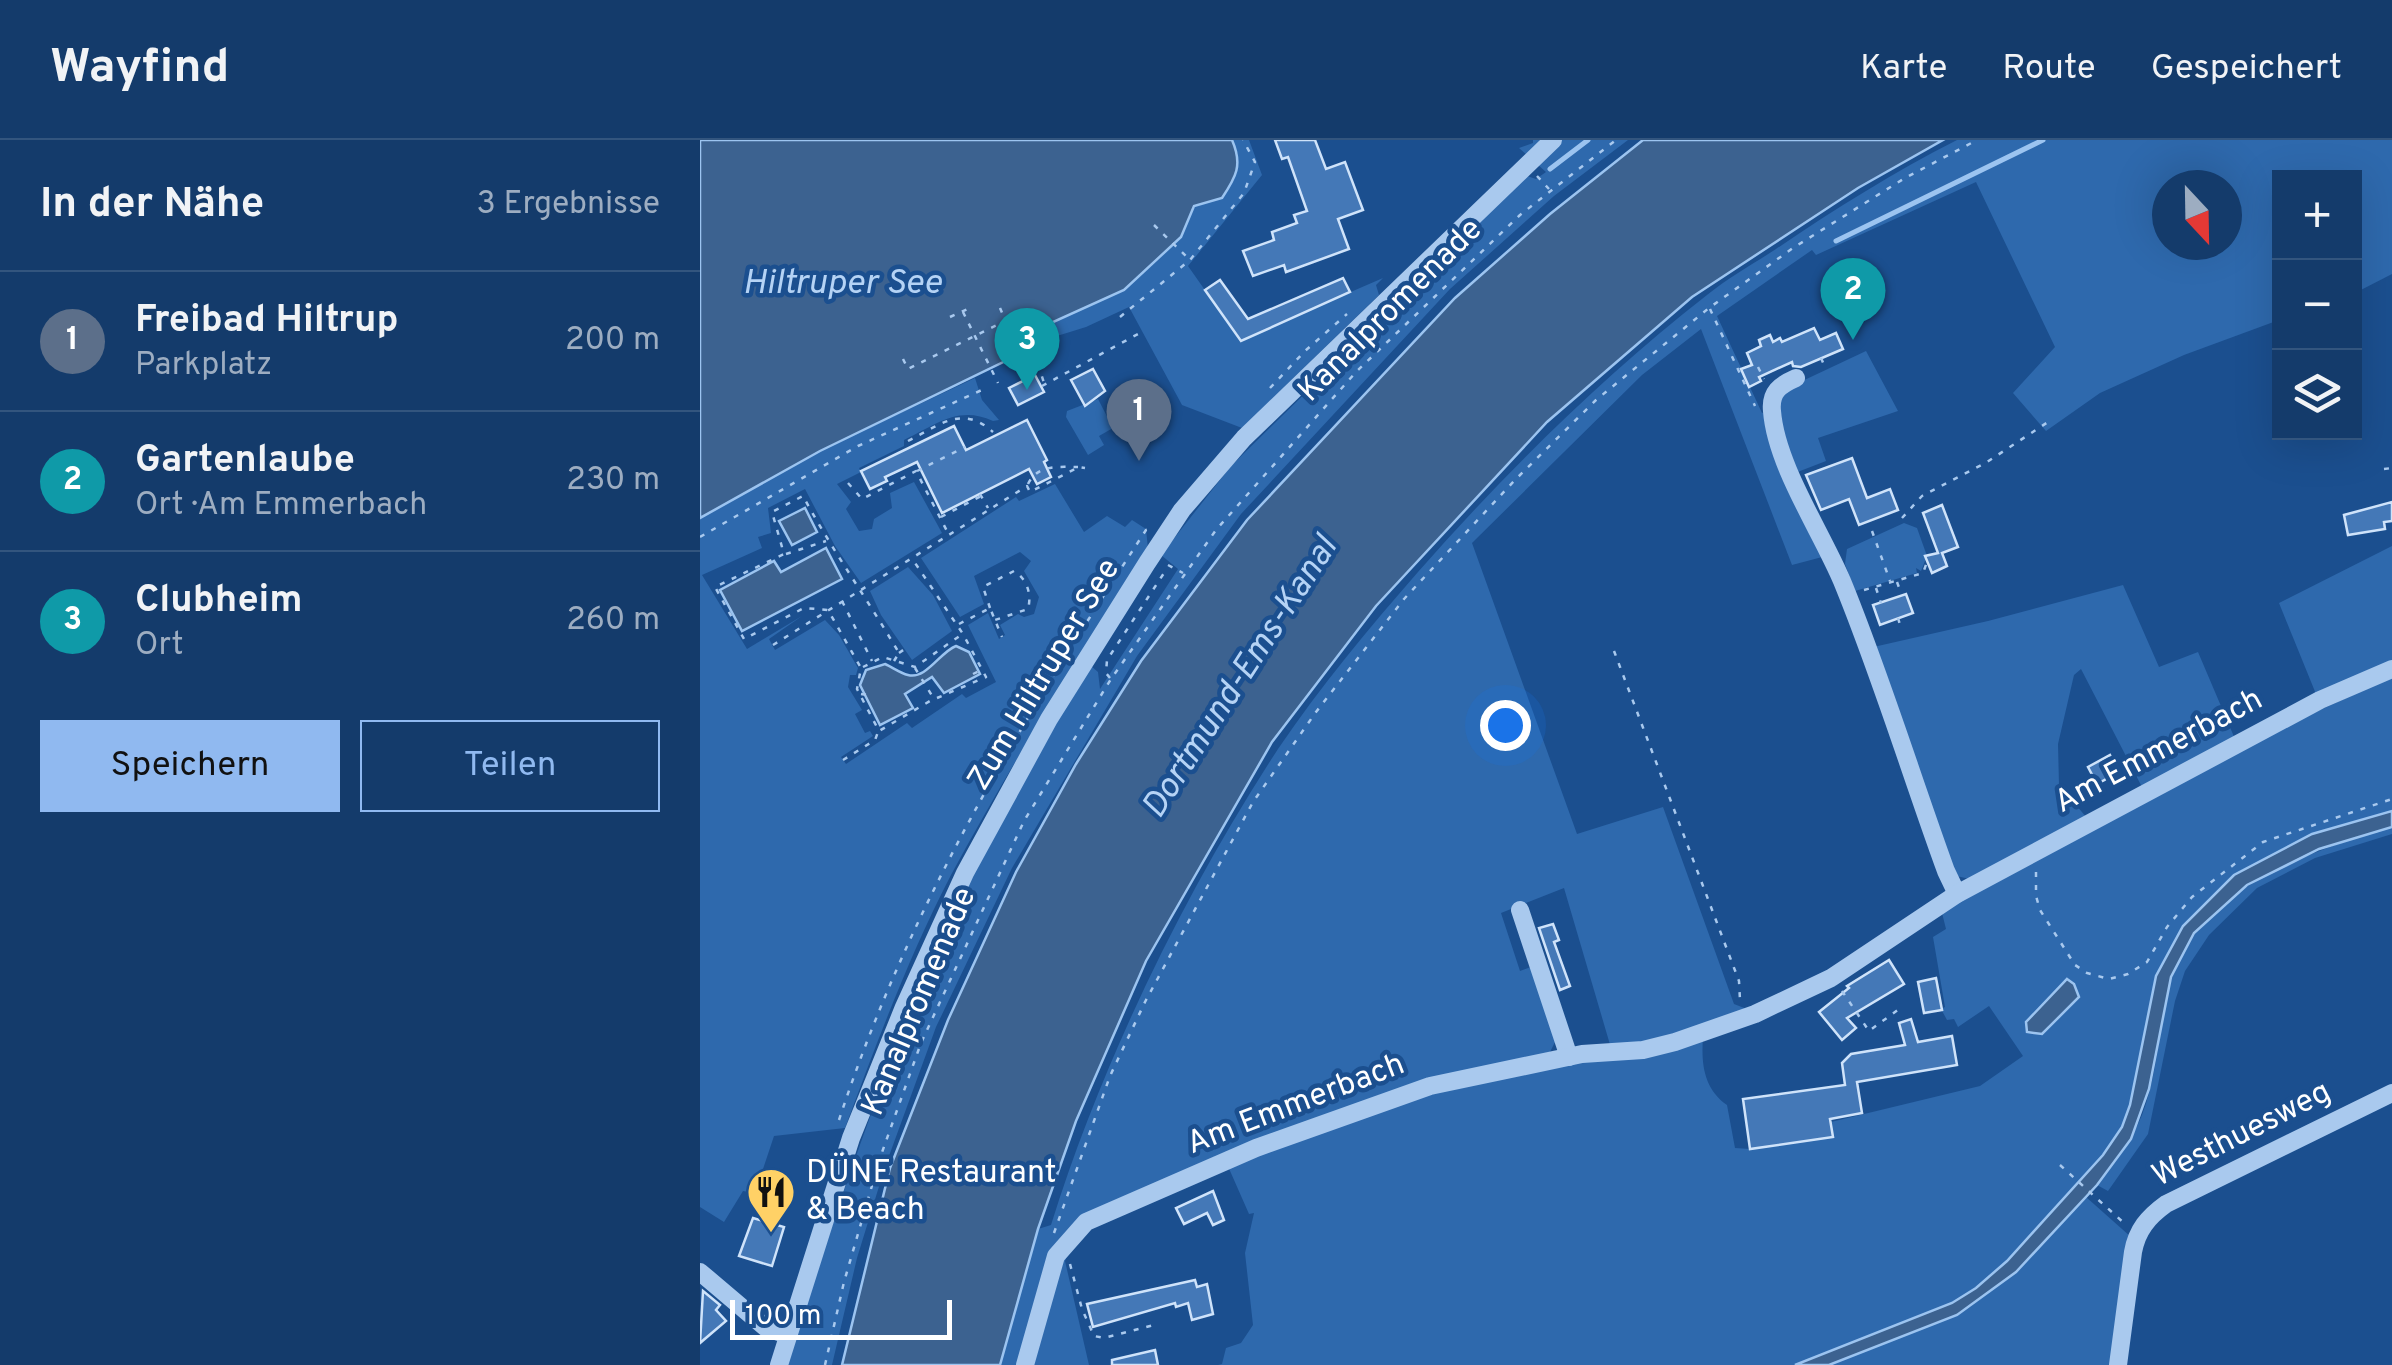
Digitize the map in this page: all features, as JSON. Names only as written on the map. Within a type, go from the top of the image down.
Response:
[{"type":"street","name":"Zum Hiltruper See","points":[[779,1365],[851,1138],[965,872],[1050,719],[1157,563],[1182,510],[1244,438],[1553,140]]},
{"type":"street","points":[[1796,378],[1777,388],[1773,395],[1776,432],[1847,595],[1957,894]]},
{"type":"street","name":"Am Emmerbach","points":[[1059,1252],[1086,1222],[1256,1148],[1430,1086],[1569,1056],[1643,1050],[1736,1021],[1831,978],[1957,894],[2320,700],[2392,669]]},
{"type":"street","points":[[1520,910],[1569,1056]]},
{"type":"street","name":"Westhuesweg","points":[[2118,1365],[2137,1236],[2147,1220],[2166,1204],[2392,1093]]},
{"type":"street","points":[[1025,1365],[1059,1252]]},
{"type":"street","points":[[700,1272],[766,1328],[788,1336]]},
{"type":"path","points":[[1120,317],[1190,260],[1244,194],[1255,162],[1243,140]]},
{"type":"path","name":"Kanalpromenade","points":[[825,1365],[880,1158],[921,1044],[1024,821],[1111,679],[1216,530],[1401,326],[1520,215],[1616,140]]},
{"type":"path","points":[[1154,1326],[1104,1338],[1094,1336],[1072,1267],[1050,1248],[1110,1076],[1145,1002],[1253,802],[1316,712],[1404,599],[1596,400],[1710,308],[1841,218],[1977,140]]},
{"type":"path","points":[[1154,225],[1190,260]]},
{"type":"path","points":[[950,317],[972,308]]},
{"type":"path","points":[[1000,308],[1011,334]]},
{"type":"path","points":[[1710,308],[1755,405]]},
{"type":"path","points":[[963,312],[998,383]]},
{"type":"path","points":[[903,359],[908,369],[1006,321]]},
{"type":"path","points":[[1038,364],[1043,385],[1138,334]]},
{"type":"path","points":[[1821,358],[1824,364]]},
{"type":"path","points":[[1758,367],[1761,372]]},
{"type":"path","points":[[700,537],[858,446],[984,389]]},
{"type":"path","points":[[908,441],[964,417],[974,418],[993,432]]},
{"type":"path","points":[[1902,518],[1922,496],[1987,462],[2051,420]]},
{"type":"path","points":[[848,483],[862,499],[965,446]]},
{"type":"path","points":[[773,645],[1027,486],[1032,475],[1047,468],[1082,467],[1030,492],[1027,486]]},
{"type":"path","points":[[2384,470],[2392,468]]},
{"type":"path","points":[[916,472],[948,534]]},
{"type":"path","points":[[940,517],[981,495],[989,509]]},
{"type":"path","points":[[784,554],[772,512],[803,496],[898,654]]},
{"type":"path","points":[[1872,531],[1890,582]]},
{"type":"path","points":[[827,541],[784,554],[715,587],[744,639],[804,608],[828,610]]},
{"type":"path","points":[[843,760],[875,740],[879,731],[986,676],[958,625],[911,557]]},
{"type":"path","points":[[1847,595],[1923,572],[1928,562]]},
{"type":"path","points":[[1157,563],[1184,574]]},
{"type":"path","name":"Kanalpromenade","points":[[1111,679],[1106,673],[1107,660],[1164,573],[1157,563]]},
{"type":"path","points":[[995,620],[1028,609],[1031,597],[1021,576],[1014,571],[983,587],[990,608],[1002,637]]},
{"type":"path","points":[[1897,580],[1901,593]]},
{"type":"path","points":[[1875,587],[1881,602]]},
{"type":"path","points":[[930,599],[939,596]]},
{"type":"path","points":[[842,601],[873,662]]},
{"type":"path","points":[[958,625],[990,608]]},
{"type":"path","points":[[828,610],[861,668],[857,688],[879,731]]},
{"type":"path","points":[[876,614],[885,610]]},
{"type":"path","points":[[1898,618],[1902,628]]},
{"type":"path","points":[[914,667],[963,634]]},
{"type":"path","points":[[894,661],[910,646]]},
{"type":"path","points":[[1614,651],[1739,980],[1741,996],[1736,1021]]},
{"type":"path","points":[[861,668],[883,657],[914,667],[934,698]]},
{"type":"path","points":[[973,674],[982,670]]},
{"type":"path","points":[[920,689],[926,684]]},
{"type":"path","points":[[860,694],[872,696]]},
{"type":"path","points":[[2036,871],[2040,910],[2075,965],[2108,979],[2128,974],[2147,962],[2167,927],[2192,896],[2263,842],[2392,799]]},
{"type":"path","points":[[1831,978],[1869,1031],[1899,1009]]},
{"type":"path","points":[[2060,1165],[2137,1236]]},
{"type":"shaded area","points":[[1232,140],[1249,140],[1262,175],[1188,266],[1240,340],[1383,278],[1376,285],[1379,295],[1242,428],[1182,405],[1129,307],[1057,336],[1042,328],[1124,290],[1159,259],[1181,237],[1194,206],[1238,154]]},
{"type":"shaded area","points":[[1533,140],[1628,140],[1554,196],[1450,289],[1241,514],[1137,656],[1012,868],[936,1027],[857,1258],[832,1365],[787,1365],[847,1183],[913,1004],[993,830],[1039,747],[1091,666],[1098,672],[1100,689],[1178,569],[1161,555],[1231,466],[1527,176],[1536,179],[1546,172],[1519,148]]},
{"type":"shaded area","points":[[1957,140],[2392,140],[2392,274],[2362,289],[2362,170],[2272,170],[2272,323],[2184,355],[2100,393],[2046,431],[2013,393],[2055,347],[1976,182],[1816,255],[1812,250],[1717,316],[1762,413],[1766,411],[1790,486],[1826,556],[1792,565],[1701,329],[1642,375],[1472,543],[1577,834],[1663,807],[1734,1004],[1752,1011],[1683,1036],[1611,1048],[1564,888],[1501,913],[1520,971],[1531,967],[1556,1040],[1550,1052],[1406,1087],[1431,1092],[1600,1057],[1642,1054],[1703,1038],[1706,1075],[1713,1091],[1727,1105],[1735,1148],[1832,1137],[1831,1122],[1980,1086],[2023,1056],[1989,1006],[1958,1027],[1954,1019],[1947,1020],[1941,1009],[1945,1007],[1933,937],[1946,929],[1941,909],[2220,758],[2392,678],[2392,811],[2312,834],[2234,875],[2183,926],[2156,976],[2122,1127],[2104,1155],[2007,1261],[1977,1288],[1952,1303],[1795,1365],[1218,1365],[1222,1364],[1226,1348],[1241,1343],[1253,1325],[1245,1253],[1254,1213],[1249,1214],[1227,1164],[1262,1148],[1261,1144],[1081,1221],[1065,1261],[1089,1365],[1000,1365],[1038,1229],[1051,1225],[1094,1103],[1148,980],[1244,804],[1328,681],[1400,593],[1486,498],[1630,359],[1723,283],[1888,178]],"holes":[[[2067,979],[2074,984],[2079,998],[2042,1034],[2027,1032],[2026,1022]]]},
{"type":"shaded area","points":[[1866,351],[1898,411],[1818,438],[1826,461],[1795,473],[1779,433],[1778,399],[1798,383]]},
{"type":"shaded area","points":[[975,378],[982,400],[999,420],[969,415],[947,419],[904,440],[904,446],[859,468],[861,472],[837,484],[851,502],[846,509],[859,531],[872,529],[874,519],[892,508],[890,493],[914,482],[942,533],[861,583],[835,546],[805,489],[768,508],[771,533],[758,537],[762,548],[702,575],[747,649],[802,616],[769,639],[775,650],[825,620],[839,635],[858,668],[856,675],[850,675],[848,687],[862,710],[855,714],[865,733],[870,731],[873,736],[841,757],[846,764],[907,723],[912,728],[962,694],[966,698],[996,682],[968,625],[988,613],[999,639],[1005,635],[1000,625],[1018,614],[1034,614],[1039,597],[1024,571],[1031,561],[1020,552],[974,576],[984,604],[960,617],[921,558],[1016,497],[1019,501],[1055,484],[1084,532],[1107,516],[1125,527],[1132,520],[1146,529],[1148,549],[1022,751],[951,875],[907,968],[845,1128],[774,1136],[755,1193],[743,1191],[724,1222],[700,1207],[700,518],[820,451]]},
{"type":"shaded area","points":[[1098,399],[1113,428],[1099,436],[1104,445],[1088,455],[1066,417],[1067,411]]},
{"type":"shaded area","points":[[1904,523],[1917,528],[1927,556],[1921,571],[1916,568],[1917,573],[1855,591],[1845,564],[1847,549]]},
{"type":"shaded area","points":[[2392,546],[2392,663],[2316,694],[2279,603]]},
{"type":"shaded area","points":[[908,567],[933,595],[952,631],[912,660],[881,615],[870,591]]},
{"type":"shaded area","points":[[2123,585],[2159,667],[2198,652],[2235,739],[2143,789],[2081,669],[2074,675],[2058,744],[2059,785],[2087,818],[1974,880],[1952,875],[1869,648]]},
{"type":"shaded area","points":[[2392,827],[2392,834],[2315,858],[2257,888],[2209,935],[2185,971],[2175,1001],[2148,1134],[2108,1191],[2097,1185],[2142,1115],[2152,1083],[2171,981],[2184,949],[2205,921],[2231,898],[2293,862]]},
{"type":"shaded area","points":[[2086,1197],[2131,1237],[2113,1365],[1829,1365],[1957,1315],[2016,1272]]},
{"type":"water","name":"Hiltruper See","points":[[700,140],[1232,140],[1237,164],[1222,198],[1194,206],[1181,237],[1124,290],[1042,327],[1024,352],[820,451],[700,518]]},
{"type":"water","name":"Dortmund-Ems-Kanal","points":[[1643,140],[1943,140],[1858,188],[1692,297],[1547,422],[1376,606],[1272,742],[1146,961],[1076,1121],[1038,1229],[1000,1365],[842,1365],[890,1168],[948,1020],[1016,872],[1076,764],[1141,661],[1247,520],[1455,298],[1550,214]]},
{"type":"water","points":[[805,508],[817,532],[792,545],[779,521]]},
{"type":"water","points":[[826,548],[842,579],[742,631],[720,590],[774,561],[781,572]]},
{"type":"water","points":[[956,646],[969,652],[980,674],[944,693],[932,677],[905,694],[913,708],[880,725],[860,685],[866,670],[885,664],[915,675]]},
{"type":"water","points":[[2392,811],[2392,827],[2319,849],[2247,885],[2194,933],[2171,977],[2149,1089],[2131,1139],[2097,1185],[2016,1272],[1957,1315],[1829,1365],[1795,1365],[1952,1303],[2007,1261],[2103,1155],[2122,1127],[2156,976],[2183,926],[2234,875],[2312,834]]},
{"type":"water","points":[[2067,979],[2074,984],[2079,997],[2042,1034],[2027,1032],[2026,1022]]},
{"type":"building","points":[[1275,140],[1315,140],[1326,169],[1345,162],[1363,210],[1338,219],[1349,249],[1286,272],[1284,265],[1253,276],[1243,251],[1274,240],[1272,232],[1297,223],[1294,215],[1307,211],[1288,157],[1282,159]]},
{"type":"building","points":[[1343,278],[1350,292],[1241,341],[1205,290],[1220,280],[1248,319]]},
{"type":"building","points":[[1814,328],[1820,340],[1836,333],[1843,349],[1801,367],[1793,366],[1792,362],[1759,377],[1761,381],[1749,387],[1741,369],[1752,365],[1747,353],[1761,346],[1759,340],[1770,335],[1773,342],[1780,338],[1782,342]]},
{"type":"building","points":[[1093,369],[1105,391],[1085,406],[1071,380]]},
{"type":"building","points":[[1035,375],[1044,392],[1018,405],[1009,388]]},
{"type":"building","points":[[1027,420],[1051,477],[1037,484],[1029,469],[942,513],[917,462],[870,489],[861,471],[954,426],[966,450]]},
{"type":"building","points":[[1852,458],[1867,498],[1890,489],[1898,510],[1859,525],[1849,499],[1821,510],[1806,475]]},
{"type":"building","points":[[2392,502],[2392,521],[2384,522],[2385,529],[2348,535],[2344,515]]},
{"type":"building","points":[[1942,505],[1958,547],[1942,553],[1947,566],[1932,573],[1925,556],[1938,553],[1923,513]]},
{"type":"building","points":[[1906,594],[1913,613],[1880,625],[1873,605]]},
{"type":"building","points":[[2110,755],[2119,772],[2097,784],[2088,767]]},
{"type":"building","points":[[1553,924],[1559,940],[1554,942],[1570,986],[1560,990],[1539,928]]},
{"type":"building","points":[[1889,960],[1904,984],[1847,1018],[1856,1028],[1842,1040],[1819,1012],[1847,986]]},
{"type":"building","points":[[1936,978],[1942,1010],[1924,1013],[1918,982]]},
{"type":"building","points":[[1911,1019],[1918,1042],[1952,1036],[1957,1065],[1857,1082],[1862,1113],[1830,1119],[1833,1137],[1750,1149],[1743,1099],[1845,1085],[1842,1063],[1851,1054],[1905,1045],[1899,1023]]},
{"type":"building","points":[[1213,1191],[1224,1220],[1213,1225],[1207,1213],[1184,1224],[1176,1208]]},
{"type":"building","points":[[753,1218],[784,1227],[772,1266],[739,1256]]},
{"type":"building","points":[[1195,1280],[1197,1287],[1207,1284],[1213,1314],[1192,1320],[1188,1303],[1176,1307],[1175,1303],[1093,1327],[1087,1304]]},
{"type":"building","points":[[703,1291],[720,1305],[716,1310],[726,1321],[700,1343]]},
{"type":"building","points":[[1155,1350],[1158,1365],[1112,1365],[1112,1360]]},
{"type":"waterway","points":[[1550,169],[1588,140]]},
{"type":"waterway","points":[[1836,241],[2043,140]]},
{"type":"place","name":"Gartenlaube","points":[[1853,340]]},
{"type":"place","name":"Clubheim","points":[[1027,390]]},
{"type":"place","name":"Freibad Hiltrup","points":[[1139,461]]},
{"type":"place","name":"DÜNE Restaurant & Beach","points":[[771,1234]]}]
